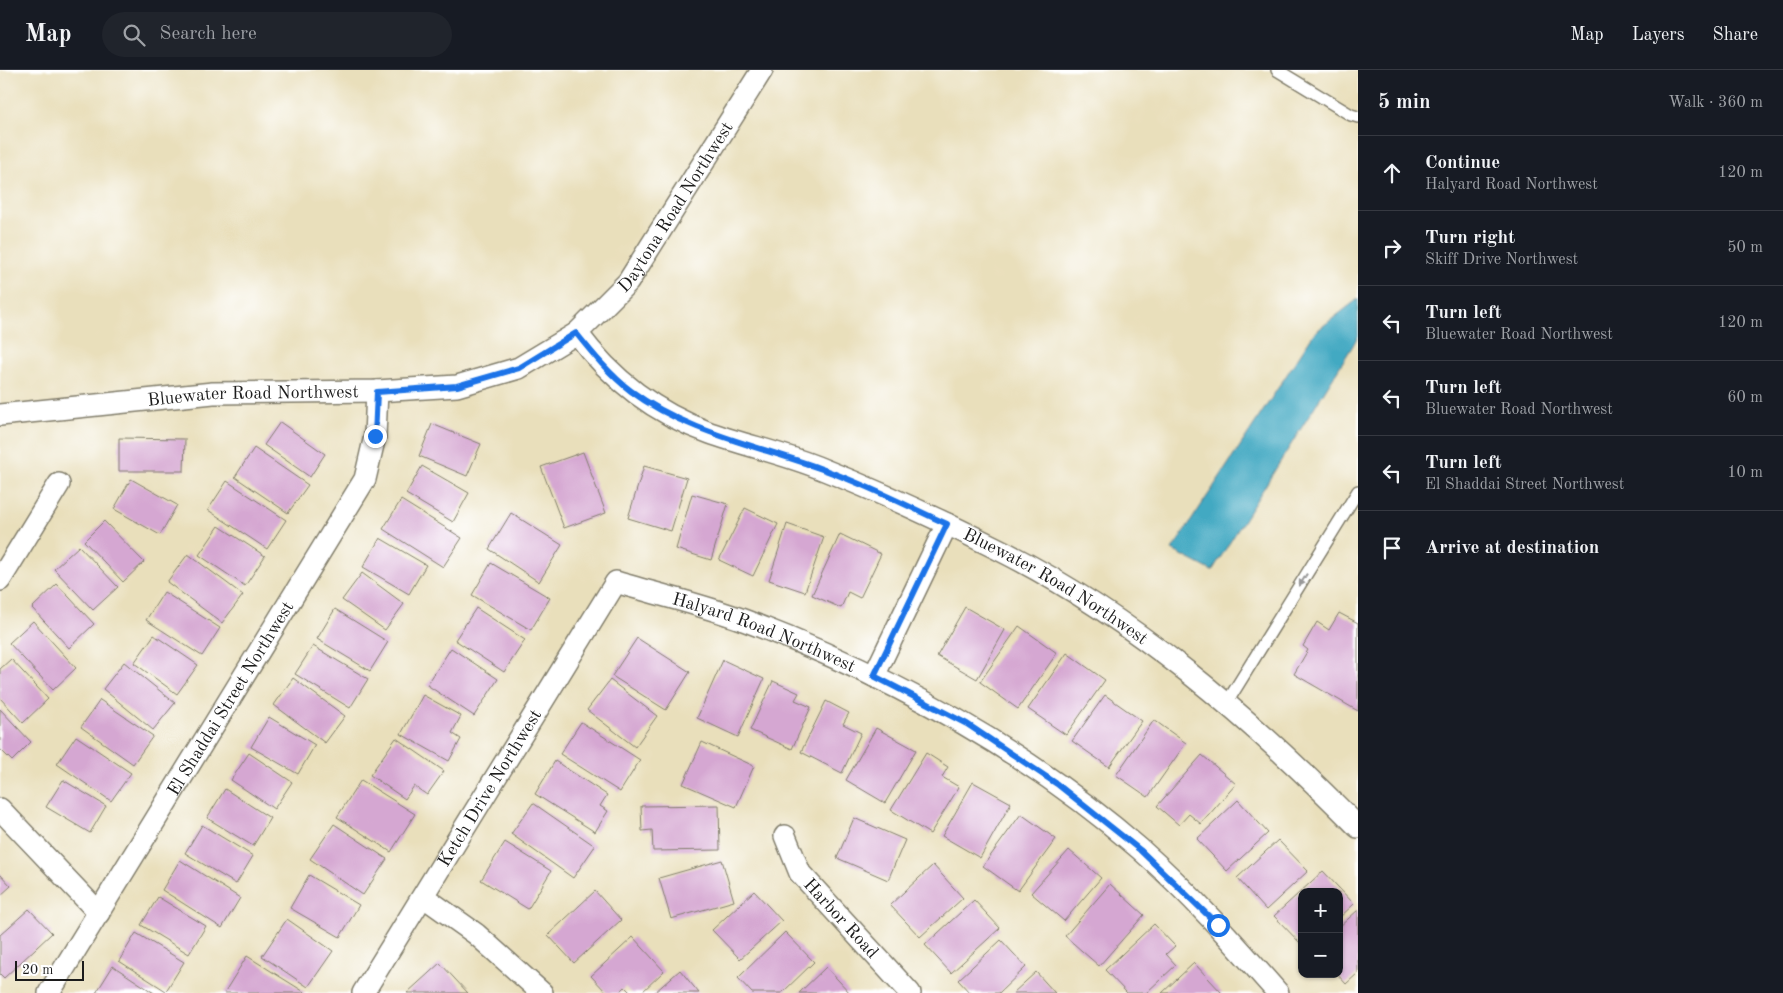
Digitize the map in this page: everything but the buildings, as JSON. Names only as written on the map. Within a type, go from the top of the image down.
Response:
[{"type":"street","name":"Daytona Road Northwest","points":[[576,333],[628,282],[762,70]]},
{"type":"street","name":"Bluewater Road Northwest","points":[[0,415],[212,393],[377,392],[457,386],[519,368],[576,333],[592,354],[630,390],[676,419],[710,433],[821,468],[947,524],[1057,581],[1113,617],[1226,704],[1286,756],[1358,827]]},
{"type":"street","name":"El Shaddai Street Northwest","points":[[49,993],[365,479],[375,436],[377,392]]},
{"type":"street","points":[[0,580],[59,484]]},
{"type":"street","points":[[874,676],[947,524]]},
{"type":"street","name":"Halyard Road Northwest","points":[[616,582],[745,621],[874,676],[967,724],[1057,784],[1140,850],[1218,925],[1278,993]]},
{"type":"street","name":"Ketch Drive Northwest","points":[[363,993],[424,897],[616,582]]},
{"type":"street","points":[[0,809],[99,913]]},
{"type":"street","name":"Harbor Road","points":[[785,836],[800,873],[910,993]]},
{"type":"street","points":[[424,897],[476,934],[542,993]]},
{"type":"lane","points":[[1277,70],[1350,115],[1358,117]]},
{"type":"lane","points":[[1226,704],[1358,491]]},
{"type":"water","points":[[1358,299],[1358,336],[1212,571],[1172,550],[1314,333]]},
{"type":"route","points":[[375,436],[377,392],[457,386],[519,368],[576,333],[592,354],[630,390],[676,419],[710,433],[821,468],[947,524],[874,676],[967,724],[1057,784],[1140,850],[1218,925]]}]
